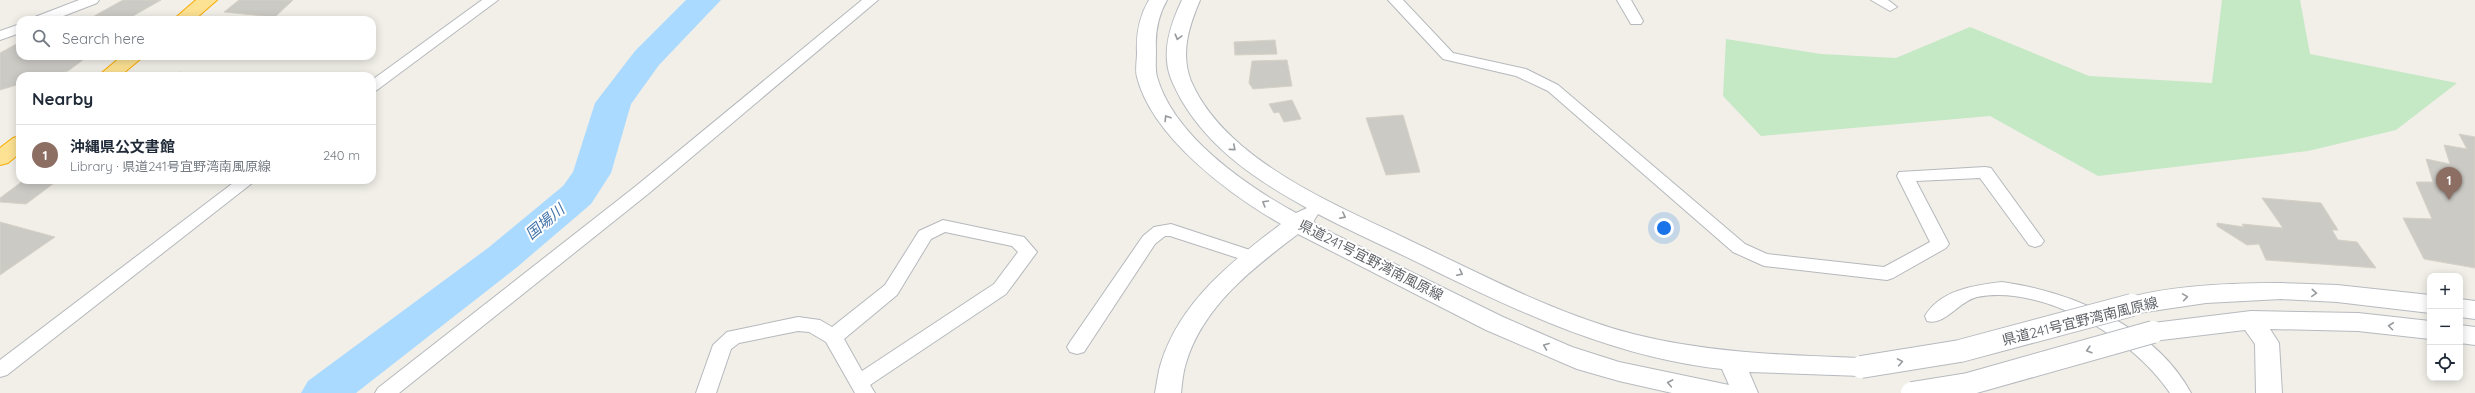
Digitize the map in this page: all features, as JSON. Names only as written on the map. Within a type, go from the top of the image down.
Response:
[{"type":"highway","points":[[187,16],[208,0]]},
{"type":"highway","points":[[113,72],[129,60]]},
{"type":"highway","points":[[0,158],[16,146]]},
{"type":"main road","name":"県道241号宜野湾南風原線","points":[[1158,0],[1152,10],[1145,43],[1144,65],[1152,94],[1172,127],[1205,161],[1253,196],[1298,223],[1419,286],[1544,346],[1587,362],[1626,373],[1722,393]]},
{"type":"main road","name":"県道241号宜野湾南風原線","points":[[1191,0],[1183,17],[1176,45],[1181,80],[1198,110],[1217,134],[1244,157],[1322,205],[1523,304],[1585,328],[1667,351],[1732,362],[1861,367],[1960,351],[2132,305],[2198,295],[2282,291],[2376,298],[2427,304]]},
{"type":"main road","points":[[1168,393],[1169,375],[1178,346],[1197,315],[1233,274],[1322,205]]},
{"type":"main road","points":[[2463,308],[2475,310]]},
{"type":"main road","name":"県道241号宜野湾南風原線","points":[[1912,393],[1968,384],[2154,332],[2251,320],[2358,322],[2427,330]]},
{"type":"main road","points":[[2251,320],[2267,343],[2269,393]]},
{"type":"main road","points":[[2463,334],[2475,336]]},
{"type":"main road","points":[[1732,362],[1745,393]]},
{"type":"street","points":[[50,16],[92,0]]},
{"type":"street","points":[[376,84],[491,0]]},
{"type":"street","points":[[385,393],[642,190],[871,0]]},
{"type":"street","points":[[1395,0],[1448,56],[1521,72],[1553,88],[1739,248],[1764,260],[1887,274],[1940,244],[1905,176],[1985,172],[2035,241]]},
{"type":"street","points":[[1624,0],[1636,21]]},
{"type":"street","points":[[0,36],[16,30]]},
{"type":"street","points":[[0,370],[243,184]]},
{"type":"street","points":[[706,393],[723,345],[734,337],[798,324],[813,325],[833,337],[862,388],[1000,289],[1028,252],[1018,241],[943,226],[925,235],[891,290],[833,337]]},
{"type":"street","points":[[1077,347],[1149,240],[1160,231],[1171,230],[1253,257]]},
{"type":"street","points":[[1934,316],[1954,298],[1979,290],[2007,288],[2042,295],[2084,312],[2123,335],[2152,357],[2180,393]]},
{"type":"green space","points":[[2222,0],[2300,0],[2310,54],[2457,83],[2396,130],[2308,151],[2098,176],[1990,116],[1761,136],[1723,96],[1726,39],[1821,54],[1896,58],[1970,27],[2089,76],[2212,83]]},
{"type":"building","points":[[123,0],[161,0],[133,16],[94,16]]},
{"type":"building","points":[[239,0],[293,0],[276,16],[224,12]]},
{"type":"building","points":[[1275,40],[1277,54],[1235,55],[1234,42]]},
{"type":"building","points":[[16,44],[16,60],[83,60],[68,71],[64,72],[16,72],[16,85],[0,90],[0,53]]},
{"type":"building","points":[[1287,60],[1292,86],[1253,89],[1249,83],[1252,61]]},
{"type":"building","points":[[1292,100],[1301,119],[1284,122],[1279,112],[1274,113],[1269,104]]},
{"type":"building","points":[[1403,115],[1420,172],[1386,175],[1366,118]]},
{"type":"building","points":[[2459,134],[2475,137],[2475,268],[2424,259],[2403,218],[2432,219],[2416,182],[2433,182],[2426,159],[2450,164],[2444,145],[2467,149]]},
{"type":"building","points":[[19,184],[53,184],[26,204],[0,202],[0,198]]},
{"type":"building","points":[[2262,198],[2321,203],[2338,230],[2332,230],[2338,240],[2357,242],[2376,268],[2266,260],[2259,244],[2247,245],[2217,226],[2217,223],[2244,227],[2242,224],[2283,228]]},
{"type":"building","points":[[0,222],[55,237],[0,275]]},
{"type":"waterway","name":"国場川","points":[[324,393],[502,258],[577,195],[592,173],[613,103],[647,58],[705,0]]},
{"type":"place","name":"沖縄県公文書館","points":[[2449,200]]}]
